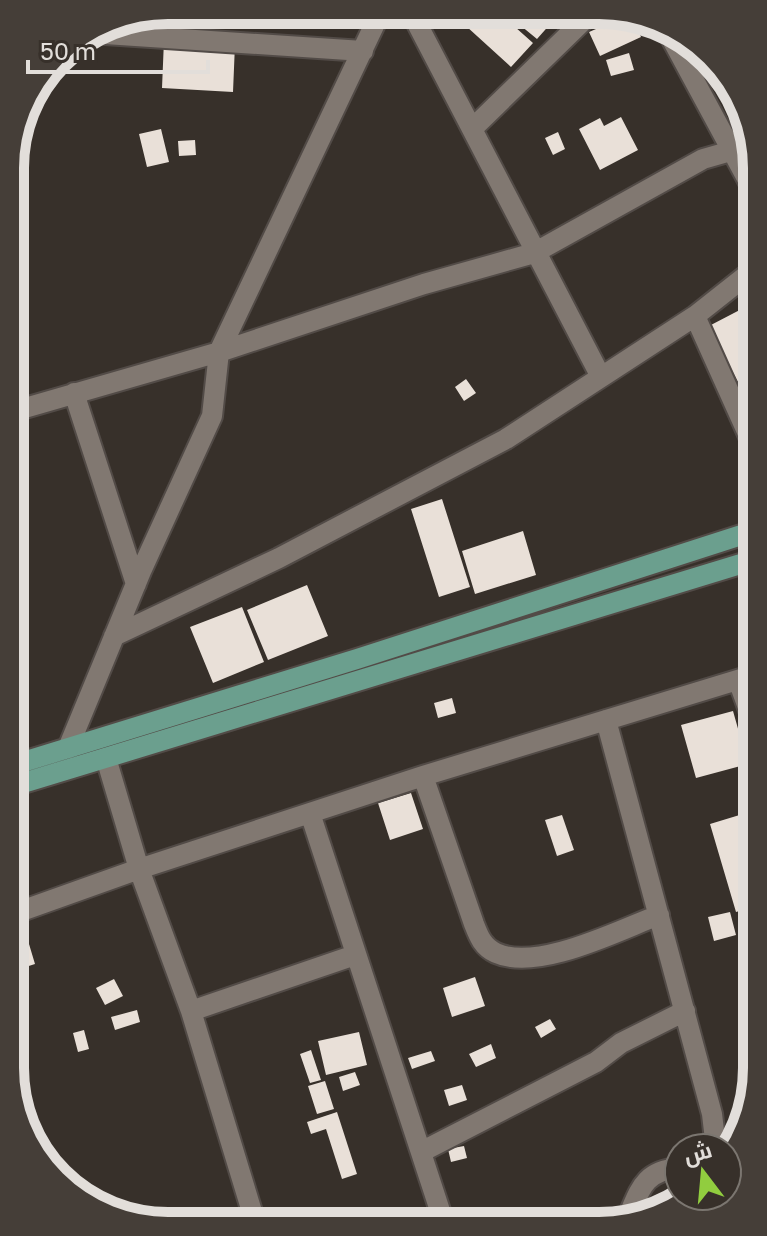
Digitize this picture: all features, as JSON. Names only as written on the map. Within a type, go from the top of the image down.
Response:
[{"type":"main road","points":[[24,762],[743,534]]},
{"type":"main road","points":[[24,783],[743,563]]},
{"type":"street","points":[[68,748],[136,584],[212,416],[219,352],[375,24]]},
{"type":"street","points":[[417,24],[601,377]]},
{"type":"street","points":[[473,128],[580,24]]},
{"type":"street","points":[[114,35],[363,51]]},
{"type":"street","points":[[675,46],[743,172]]},
{"type":"street","points":[[24,408],[219,352],[424,284],[534,253],[703,159],[731,151],[742,152]]},
{"type":"street","points":[[114,636],[279,558],[506,439],[695,316],[743,278]]},
{"type":"street","points":[[695,316],[743,423]]},
{"type":"street","points":[[74,393],[136,584]]},
{"type":"street","points":[[24,910],[423,776],[743,678]]},
{"type":"street","points":[[606,720],[685,1011],[714,1132]]},
{"type":"street","points":[[106,758],[139,869],[191,1011],[252,1212]]},
{"type":"street","points":[[423,776],[482,944],[495,953],[513,958],[539,957],[659,915]]},
{"type":"street","points":[[310,813],[440,1212]]},
{"type":"street","points":[[191,1011],[355,955]]},
{"type":"street","points":[[421,1152],[596,1062],[621,1043],[685,1011]]},
{"type":"street","points":[[632,1208],[645,1180],[663,1171]]},
{"type":"building","points":[[512,24],[533,43],[511,67],[466,26]]},
{"type":"building","points":[[519,24],[550,24],[537,39]]},
{"type":"building","points":[[607,24],[618,25],[638,30],[641,37],[600,56],[589,32]]},
{"type":"building","points":[[164,40],[235,44],[233,92],[162,88]]},
{"type":"building","points":[[629,53],[634,70],[611,76],[606,60]]},
{"type":"building","points":[[621,117],[638,150],[600,170],[579,129],[600,118],[604,126]]},
{"type":"building","points":[[161,129],[169,162],[147,167],[139,134]]},
{"type":"building","points":[[558,132],[565,149],[553,155],[545,138]]},
{"type":"building","points":[[195,140],[196,155],[179,156],[178,141]]},
{"type":"building","points":[[743,308],[743,380],[738,382],[709,326]]},
{"type":"building","points":[[466,379],[476,393],[464,401],[455,387]]},
{"type":"building","points":[[442,499],[470,587],[439,597],[411,509]]},
{"type":"building","points":[[523,531],[536,575],[475,594],[462,551]]},
{"type":"building","points":[[307,585],[328,636],[268,660],[247,610]]},
{"type":"building","points":[[242,607],[264,662],[213,683],[190,627]]},
{"type":"building","points":[[452,698],[456,713],[438,718],[434,703]]},
{"type":"building","points":[[733,711],[743,746],[743,765],[696,778],[681,725]]},
{"type":"building","points":[[411,793],[423,829],[390,840],[378,803]]},
{"type":"building","points":[[743,814],[743,910],[736,912],[710,824]]},
{"type":"building","points":[[562,815],[574,850],[557,856],[545,820]]},
{"type":"building","points":[[730,912],[736,935],[714,941],[708,917]]},
{"type":"building","points":[[24,935],[35,964],[24,968]]},
{"type":"building","points":[[475,977],[485,1006],[452,1017],[443,988]]},
{"type":"building","points":[[114,979],[123,996],[105,1005],[96,988]]},
{"type":"building","points":[[137,1010],[140,1022],[115,1030],[111,1017]]},
{"type":"building","points":[[550,1019],[556,1029],[541,1038],[535,1027]]},
{"type":"building","points":[[84,1030],[89,1049],[78,1052],[73,1033]]},
{"type":"building","points":[[359,1032],[367,1065],[326,1075],[318,1041]]},
{"type":"building","points":[[491,1044],[496,1058],[476,1067],[469,1054]]},
{"type":"building","points":[[311,1050],[321,1080],[310,1083],[300,1054]]},
{"type":"building","points":[[431,1051],[435,1061],[412,1069],[408,1058]]},
{"type":"building","points":[[355,1072],[360,1085],[343,1091],[339,1077]]},
{"type":"building","points":[[325,1081],[334,1109],[317,1114],[308,1086]]},
{"type":"building","points":[[462,1085],[467,1100],[449,1106],[444,1090]]},
{"type":"building","points":[[337,1112],[357,1174],[342,1179],[326,1129],[311,1134],[307,1122]]},
{"type":"building","points":[[464,1146],[467,1158],[451,1162],[448,1149]]}]
